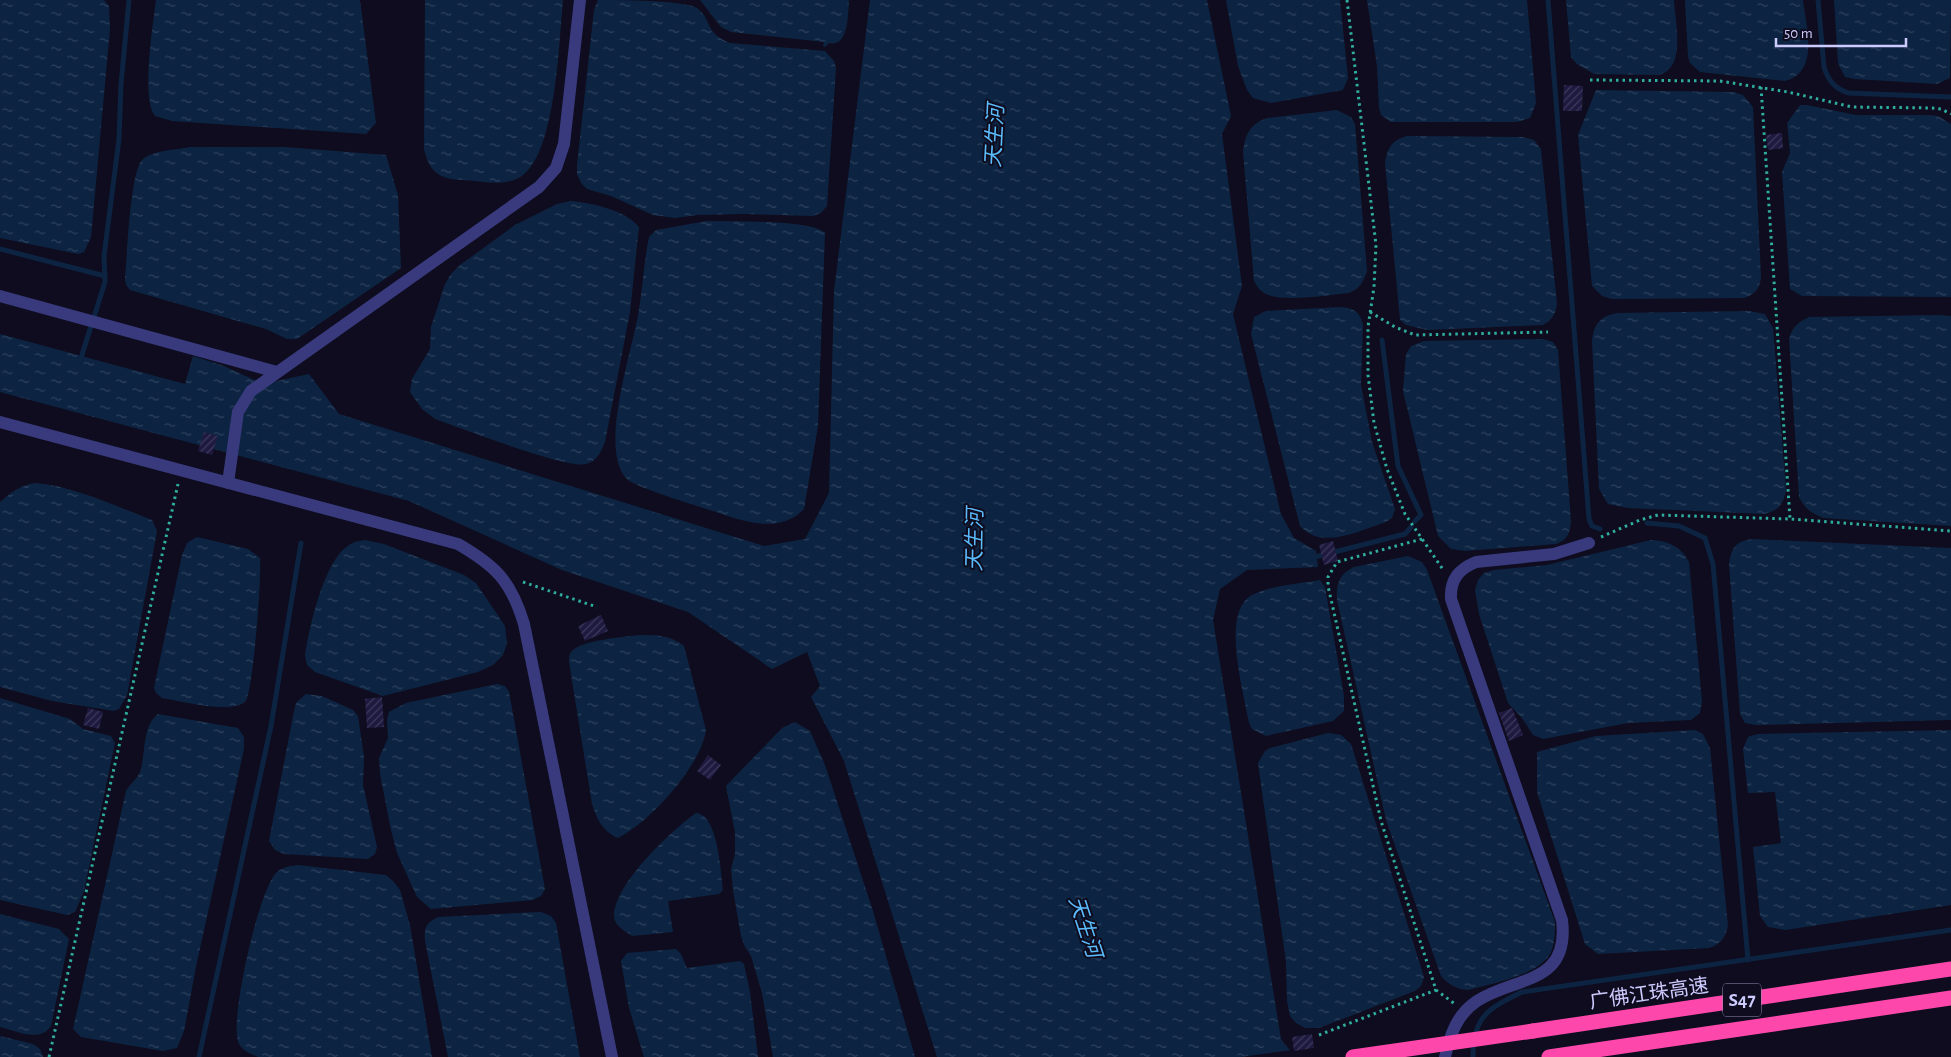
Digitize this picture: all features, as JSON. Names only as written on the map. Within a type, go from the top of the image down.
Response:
[{"type":"highway","name":"广佛江珠高速","points":[[1353,1057],[1951,969]]},
{"type":"highway","name":"S47","points":[[1549,1057],[1951,998]]},
{"type":"street","points":[[228,483],[238,412],[251,391],[539,187],[556,168],[564,144],[580,0]]},
{"type":"street","points":[[0,296],[277,372]]},
{"type":"street","points":[[0,422],[458,544],[481,558],[501,575],[516,598],[524,624],[612,1057]]},
{"type":"street","points":[[1445,1057],[1451,1033],[1466,1012],[1477,1001],[1542,973],[1554,963],[1562,950],[1564,934],[1562,920],[1451,599],[1452,584],[1457,574],[1465,566],[1476,562],[1554,554],[1589,543]]},
{"type":"path","points":[[1347,0],[1376,245],[1370,312],[1368,375],[1374,423],[1387,469],[1405,514],[1452,584]]},
{"type":"path","points":[[1590,80],[1720,81],[1852,106],[1932,108],[1941,109],[1951,114]]},
{"type":"path","points":[[1761,88],[1790,519]]},
{"type":"path","points":[[1370,312],[1395,327],[1415,335],[1548,332]]},
{"type":"path","points":[[49,1057],[181,471]]},
{"type":"path","points":[[1589,543],[1640,520],[1658,516],[1790,519],[1951,531]]},
{"type":"path","points":[[1422,539],[1345,558],[1331,568],[1328,577],[1340,642],[1381,821],[1436,990],[1466,1012]]},
{"type":"path","points":[[501,575],[597,607]]},
{"type":"path","points":[[1319,1035],[1436,990]]},
{"type":"water","points":[[0,0],[104,0],[109,6],[110,29],[91,237],[84,252],[78,254],[0,238]]},
{"type":"water","points":[[156,0],[360,0],[376,123],[366,134],[172,121],[155,116],[151,107],[148,78]]},
{"type":"water","points":[[425,0],[563,0],[554,94],[543,143],[534,162],[517,179],[494,183],[448,178],[437,173],[429,164],[424,149]]},
{"type":"water","points":[[598,0],[650,1],[689,5],[702,12],[716,35],[730,43],[825,51],[834,61],[836,68],[827,206],[821,213],[813,216],[743,214],[697,215],[675,218],[653,215],[611,196],[587,189],[581,183],[577,174],[577,165],[594,10]]},
{"type":"water","points":[[700,0],[849,0],[848,20],[844,35],[840,40],[836,43],[829,43],[825,47],[823,46],[824,42],[731,32],[721,27]]},
{"type":"water","name":"天生河","points":[[870,0],[1207,0],[1231,116],[1222,134],[1242,286],[1233,314],[1281,514],[1294,538],[1316,551],[1318,567],[1247,570],[1220,589],[1213,620],[1281,1039],[1295,1057],[937,1057],[844,761],[811,697],[820,686],[807,652],[772,669],[688,612],[562,570],[409,501],[0,392],[0,334],[185,384],[193,356],[224,366],[263,384],[309,374],[339,414],[764,546],[805,539],[829,493],[834,291]]},
{"type":"water","points":[[1226,0],[1340,0],[1348,78],[1343,90],[1271,103],[1253,98],[1247,90],[1238,66]]},
{"type":"water","points":[[1367,0],[1527,0],[1536,103],[1530,118],[1517,122],[1391,122],[1381,115],[1377,66]]},
{"type":"water","points":[[1566,0],[1674,0],[1677,43],[1676,54],[1668,71],[1659,75],[1594,74],[1577,64],[1571,57]]},
{"type":"water","points":[[1685,0],[1803,0],[1808,47],[1807,58],[1803,68],[1796,76],[1785,81],[1700,72],[1690,63],[1688,57]]},
{"type":"water","points":[[1834,0],[1951,0],[1950,78],[1937,84],[1845,77],[1838,63]]},
{"type":"water","points":[[1596,90],[1733,92],[1743,95],[1753,107],[1761,278],[1758,289],[1754,293],[1744,298],[1612,299],[1602,296],[1592,286],[1578,135]]},
{"type":"water","points":[[1800,105],[1856,115],[1938,116],[1951,124],[1951,297],[1802,296],[1790,289],[1782,172],[1790,153],[1787,123]]},
{"type":"water","points":[[1337,110],[1351,117],[1355,124],[1367,271],[1361,285],[1349,293],[1305,298],[1272,296],[1261,291],[1254,281],[1243,152],[1245,140],[1249,131],[1256,123],[1267,118]]},
{"type":"water","points":[[1407,136],[1523,137],[1534,140],[1541,149],[1557,304],[1554,314],[1549,321],[1543,325],[1427,330],[1406,325],[1400,320],[1385,163],[1391,145]]},
{"type":"water","points":[[190,147],[285,147],[386,155],[398,195],[401,268],[297,339],[287,339],[266,329],[130,290],[126,285],[125,279],[132,198],[138,168],[142,160],[152,154]]},
{"type":"water","points":[[571,201],[608,208],[625,216],[639,227],[630,312],[605,442],[596,458],[586,464],[575,464],[536,454],[435,419],[422,409],[410,392],[412,379],[430,349],[431,327],[445,284],[451,274],[460,265],[515,225],[557,204]]},
{"type":"water","points":[[707,221],[787,223],[804,225],[825,233],[818,426],[804,509],[785,521],[764,524],[741,520],[670,497],[632,483],[627,479],[619,465],[616,445],[616,422],[636,326],[649,237],[656,230]]},
{"type":"water","points":[[1350,308],[1356,312],[1363,325],[1361,385],[1372,442],[1395,509],[1392,518],[1386,522],[1353,533],[1330,538],[1319,537],[1309,533],[1300,526],[1251,334],[1254,317],[1266,311]]},
{"type":"water","points":[[1749,311],[1765,314],[1773,328],[1786,489],[1780,506],[1764,514],[1628,508],[1608,504],[1599,489],[1592,342],[1598,322],[1606,316],[1617,313]]},
{"type":"water","points":[[1951,316],[1951,526],[1824,518],[1806,508],[1799,497],[1789,338],[1794,328],[1809,317]]},
{"type":"water","points":[[1543,339],[1553,342],[1558,350],[1571,521],[1569,532],[1566,538],[1556,544],[1465,551],[1451,549],[1438,536],[1403,391],[1406,354],[1411,346],[1424,341]]},
{"type":"water","points":[[36,483],[66,488],[110,503],[152,520],[157,531],[127,695],[119,709],[114,711],[52,701],[0,687],[0,502],[21,487]]},
{"type":"water","points":[[197,537],[248,549],[260,558],[258,609],[251,679],[245,702],[238,705],[228,707],[205,706],[162,698],[156,693],[154,688],[182,555],[187,543]]},
{"type":"water","points":[[1752,539],[1951,548],[1951,720],[1757,725],[1745,723],[1740,714],[1729,564],[1735,546]]},
{"type":"water","points":[[365,540],[384,544],[464,575],[476,583],[505,626],[507,643],[503,655],[493,665],[478,672],[383,696],[315,672],[307,665],[305,656],[310,628],[320,593],[334,561],[343,550],[354,542]]},
{"type":"water","points":[[1651,540],[1673,545],[1682,552],[1689,562],[1702,701],[1700,713],[1691,720],[1628,723],[1543,739],[1533,735],[1522,718],[1508,703],[1479,614],[1475,590],[1478,580],[1484,573],[1494,570],[1547,565]]},
{"type":"water","points":[[1408,556],[1422,562],[1427,570],[1555,922],[1553,946],[1550,954],[1544,961],[1535,968],[1513,978],[1468,990],[1453,986],[1441,976],[1386,820],[1337,600],[1338,584],[1342,576],[1349,570],[1354,567]]},
{"type":"water","points":[[1320,580],[1325,587],[1344,696],[1344,711],[1333,721],[1266,736],[1252,729],[1249,723],[1239,674],[1236,635],[1237,618],[1242,604],[1252,595],[1276,587]]},
{"type":"water","points":[[639,635],[663,636],[684,646],[706,730],[695,760],[672,791],[645,819],[618,838],[608,832],[601,824],[592,804],[569,658],[572,651],[585,644]]},
{"type":"water","points":[[497,684],[505,686],[509,692],[545,889],[541,896],[533,900],[431,909],[417,897],[397,853],[391,830],[380,774],[379,758],[388,738],[387,720],[389,712],[406,703]]},
{"type":"water","points":[[306,694],[322,696],[353,710],[358,716],[364,757],[363,785],[377,847],[375,854],[368,859],[284,854],[275,850],[269,841],[296,703]]},
{"type":"water","points":[[0,698],[70,719],[83,729],[111,736],[115,743],[84,891],[75,912],[67,915],[0,900]]},
{"type":"water","points":[[158,714],[238,728],[244,737],[244,749],[197,962],[184,1031],[177,1048],[163,1051],[81,1037],[73,1029],[126,791],[140,772],[149,725]]},
{"type":"water","points":[[795,722],[810,731],[825,765],[873,911],[915,1057],[773,1057],[762,993],[751,956],[741,936],[733,890],[731,869],[735,854],[735,832],[726,786],[782,728]]},
{"type":"water","points":[[1695,730],[1703,734],[1710,748],[1728,926],[1725,934],[1717,945],[1709,948],[1598,954],[1585,944],[1537,792],[1537,752],[1596,736]]},
{"type":"water","points":[[1951,730],[1951,905],[1785,930],[1768,927],[1760,916],[1753,847],[1781,843],[1775,792],[1748,793],[1743,749],[1748,737],[1758,734]]},
{"type":"water","points":[[1328,733],[1341,735],[1351,744],[1424,977],[1421,986],[1415,991],[1319,1028],[1305,1028],[1296,1023],[1290,1016],[1287,1001],[1286,962],[1258,763],[1265,751],[1270,748]]},
{"type":"water","points":[[696,813],[703,816],[714,833],[723,890],[719,894],[668,901],[673,932],[632,936],[618,926],[614,917],[616,904],[623,890],[633,875],[659,845]]},
{"type":"water","points":[[298,865],[386,875],[400,890],[410,925],[432,1057],[258,1057],[247,1052],[239,1044],[237,1032],[241,985],[254,928],[262,903],[270,883],[277,872],[284,868]]},
{"type":"water","points":[[541,912],[551,916],[556,923],[580,1057],[448,1057],[425,941],[427,926],[438,917]]},
{"type":"water","points":[[0,914],[59,929],[69,939],[51,1026],[41,1034],[20,1033],[0,1027]]},
{"type":"water","points":[[676,949],[681,954],[687,968],[740,961],[744,964],[750,992],[758,1057],[644,1057],[629,1008],[621,961],[627,953]]},
{"type":"water","points":[[0,1036],[33,1044],[40,1049],[43,1057],[0,1057]]},
{"type":"pier","points":[[1292,1050],[1297,1057],[1241,1057]]},
{"type":"building","points":[[1564,85],[1583,86],[1582,111],[1563,111]]},
{"type":"building","points":[[1782,133],[1783,148],[1768,150],[1766,135]]},
{"type":"building","points":[[204,432],[218,436],[212,455],[198,451]]},
{"type":"building","points":[[1333,541],[1338,561],[1324,565],[1319,545]]},
{"type":"building","points":[[601,615],[608,631],[585,641],[578,626]]},
{"type":"building","points":[[382,697],[384,727],[367,728],[365,699]]},
{"type":"building","points":[[88,708],[103,712],[99,729],[83,725]]},
{"type":"building","points":[[1512,708],[1523,735],[1509,741],[1499,713]]},
{"type":"building","points":[[708,755],[721,765],[710,780],[697,771]]},
{"type":"building","points":[[1312,1034],[1314,1048],[1294,1051],[1292,1037]]},
{"type":"waterway","points":[[80,361],[105,282],[104,256],[119,139],[121,84],[129,0]]},
{"type":"waterway","points":[[1548,0],[1589,519],[1592,526],[1600,529]]},
{"type":"waterway","points":[[1818,0],[1824,67],[1827,76],[1839,89],[1848,93],[1951,97]]},
{"type":"waterway","points":[[0,249],[105,276]]},
{"type":"waterway","points":[[1382,340],[1398,466],[1421,515],[1415,521]]},
{"type":"waterway","points":[[1647,523],[1679,526],[1705,538],[1713,564],[1748,960]]},
{"type":"waterway","points":[[1311,558],[1405,534],[1411,527]]},
{"type":"waterway","points":[[199,1057],[271,726],[301,543]]},
{"type":"waterway","points":[[1473,1057],[1476,1032],[1485,1016],[1492,1009],[1522,992],[1951,930]]}]
